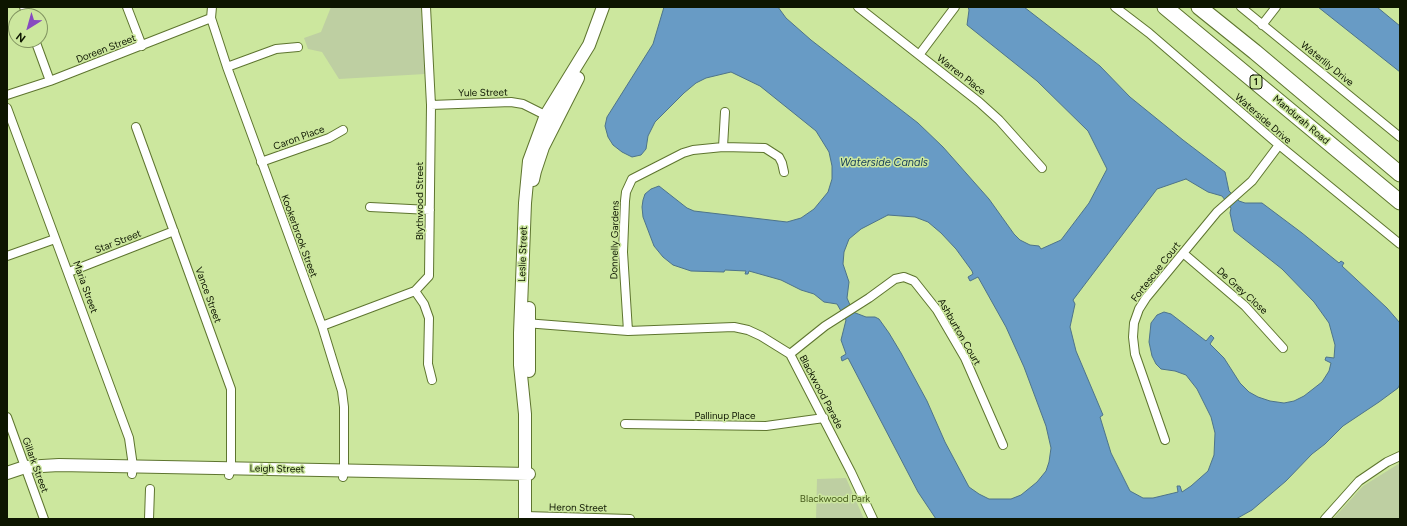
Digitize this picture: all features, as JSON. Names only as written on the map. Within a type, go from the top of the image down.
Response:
[{"type":"highway","name":"Mandurah Road","points":[[1166,7],[1400,202]]},
{"type":"highway","name":"1","points":[[1199,7],[1400,174]]},
{"type":"street","points":[[127,7],[142,46]]},
{"type":"street","name":"Kookerbrook Street","points":[[212,7],[211,18],[227,67],[322,326],[342,391],[344,407],[343,474]]},
{"type":"street","name":"Blythwood Street","points":[[322,326],[415,291],[429,276],[431,105],[426,7]]},
{"type":"street","name":"Leslie Street","points":[[527,518],[524,326],[525,203],[529,161],[588,45],[603,7]]},
{"type":"street","name":"Leslie Street","points":[[551,117],[594,47],[608,7]]},
{"type":"street","name":"Warren Place","points":[[858,7],[980,102],[999,120],[1042,168]]},
{"type":"street","points":[[919,55],[955,7]]},
{"type":"street","name":"Waterside Drive","points":[[1115,7],[1149,33],[1279,145],[1400,244]]},
{"type":"street","name":"Waterlily Drive","points":[[1241,7],[1400,137]]},
{"type":"street","points":[[1262,24],[1276,7]]},
{"type":"street","name":"Doreen Street","points":[[7,95],[50,81],[211,18]]},
{"type":"street","points":[[227,67],[276,49],[298,47]]},
{"type":"street","points":[[38,48],[50,81]]},
{"type":"street","name":"Yule Street","points":[[431,105],[511,102],[523,104],[551,117]]},
{"type":"street","name":"Maria Street","points":[[7,108],[55,239],[69,272],[129,438],[132,470]]},
{"type":"street","points":[[723,147],[725,112]]},
{"type":"street","name":"Vance Street","points":[[136,126],[231,390],[230,472]]},
{"type":"street","name":"Caron Place","points":[[261,162],[329,138],[343,130]]},
{"type":"street","name":"Fortescue Court","points":[[1165,440],[1135,354],[1133,337],[1134,323],[1139,309],[1146,298],[1216,212],[1252,181],[1279,145]]},
{"type":"street","name":"Donnelly Gardens","points":[[628,331],[623,252],[626,192],[632,179],[683,153],[692,150],[723,147],[765,148],[778,157],[784,172]]},
{"type":"street","points":[[370,207],[430,210]]},
{"type":"street","name":"Star Street","points":[[69,272],[174,231]]},
{"type":"street","points":[[7,256],[55,239]]},
{"type":"street","name":"De Grey Close","points":[[1183,253],[1245,306],[1283,348]]},
{"type":"street","name":"Ashburton Court","points":[[790,354],[825,326],[869,298],[895,279],[904,277],[914,281],[937,310],[964,358],[1003,445]]},
{"type":"street","points":[[415,291],[424,304],[429,318],[428,364],[432,380]]},
{"type":"street","name":"Blackwood Parade","points":[[524,326],[628,331],[734,327],[748,330],[761,336],[790,354],[824,418],[873,519]]},
{"type":"street","name":"Gillark Street","points":[[7,417],[44,519]]},
{"type":"street","name":"Pallinup Place","points":[[625,424],[766,426],[824,418]]},
{"type":"street","points":[[1325,519],[1359,481],[1387,462],[1400,456]]},
{"type":"street","points":[[7,473],[27,470]]},
{"type":"street","points":[[7,480],[27,470]]},
{"type":"street","name":"Leigh Street","points":[[27,470],[43,472],[132,470],[343,474],[514,480],[527,477]]},
{"type":"street","points":[[149,519],[150,489]]},
{"type":"street","name":"Heron Street","points":[[527,518],[630,519]]},
{"type":"green space","points":[[331,7],[421,7],[425,74],[339,79],[322,52],[308,49],[304,38],[321,32]]},
{"type":"green space","points":[[1400,463],[1400,519],[1333,519],[1363,486]]},
{"type":"green space","name":"Blackwood Park","points":[[846,478],[864,519],[816,519],[817,479]]},
{"type":"water","name":"Waterside Canals","points":[[664,7],[778,7],[786,18],[811,40],[918,123],[943,147],[989,199],[1014,234],[1020,240],[1030,245],[1039,246],[1041,249],[1061,240],[1089,203],[1107,169],[1088,131],[1037,81],[967,25],[968,7],[1024,7],[1100,66],[1130,97],[1225,172],[1229,191],[1239,201],[1245,203],[1262,203],[1339,263],[1341,261],[1344,263],[1342,266],[1387,308],[1400,323],[1400,384],[1398,388],[1379,402],[1343,426],[1325,444],[1312,454],[1286,481],[1252,510],[1236,519],[936,519],[918,492],[848,358],[842,361],[841,357],[846,354],[841,340],[846,320],[837,304],[824,302],[814,294],[801,290],[781,280],[749,271],[748,274],[745,274],[746,271],[691,271],[673,265],[663,257],[654,246],[643,217],[642,207],[645,194],[651,189],[659,186],[687,208],[694,211],[787,222],[801,218],[814,209],[828,192],[832,179],[832,166],[829,152],[816,131],[760,86],[731,72],[706,78],[696,83],[684,93],[655,122],[648,136],[646,149],[641,155],[632,157],[622,152],[613,145],[608,137],[605,126],[607,117],[653,44]],"holes":[[[1186,179],[1208,192],[1222,196],[1231,208],[1230,213],[1234,231],[1282,269],[1314,302],[1329,323],[1335,345],[1334,358],[1326,357],[1325,360],[1331,363],[1329,371],[1322,382],[1304,396],[1294,401],[1284,403],[1270,401],[1249,392],[1240,383],[1224,358],[1210,344],[1214,338],[1211,335],[1206,341],[1171,314],[1164,312],[1157,315],[1151,323],[1149,342],[1152,356],[1156,364],[1161,369],[1175,371],[1186,375],[1197,389],[1211,417],[1215,433],[1214,455],[1208,471],[1182,492],[1180,486],[1177,486],[1178,492],[1153,498],[1143,498],[1130,491],[1111,453],[1100,417],[1103,415],[1076,351],[1070,327],[1075,304],[1073,300],[1157,189]],[[888,215],[915,217],[928,222],[941,233],[956,249],[972,271],[973,274],[968,277],[970,281],[978,277],[1006,327],[1024,367],[1046,426],[1051,448],[1046,471],[1037,482],[1021,495],[1011,499],[989,499],[969,487],[945,442],[927,401],[889,333],[879,319],[875,317],[866,317],[853,312],[847,298],[849,282],[843,264],[844,252],[849,239],[861,229]]]},
{"type":"water","points":[[1318,7],[1377,7],[1400,26],[1400,72]]}]
